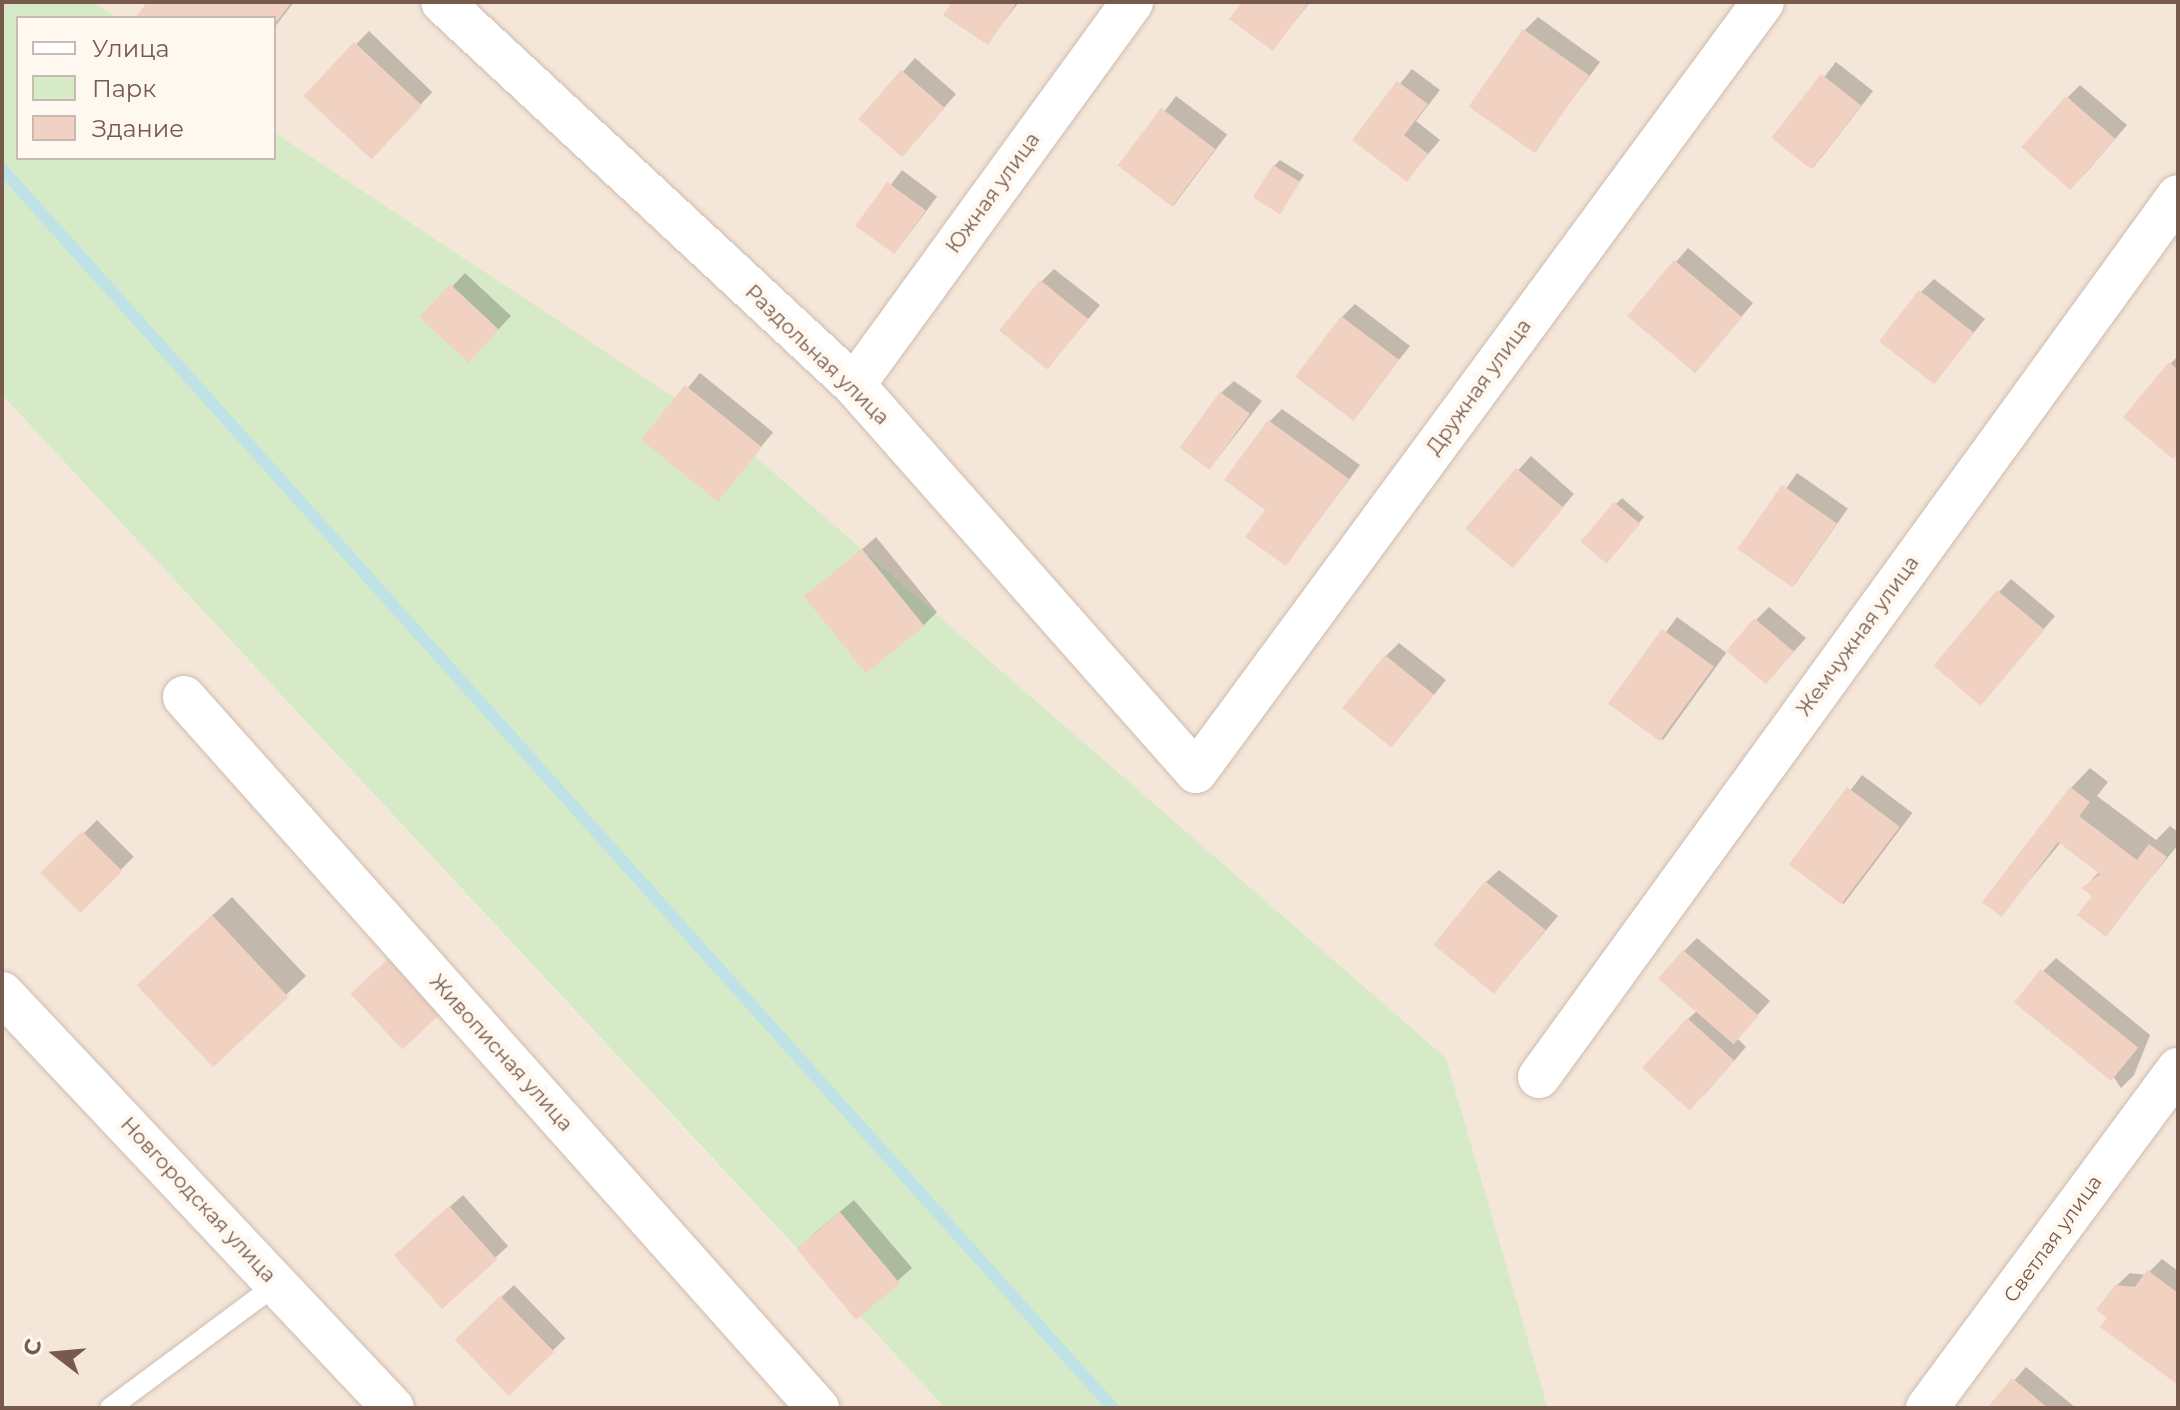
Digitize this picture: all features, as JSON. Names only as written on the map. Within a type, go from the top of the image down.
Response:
[{"type":"street","name":"Раздольная улица","points":[[442,2],[854,385],[1196,772]]},
{"type":"street","name":"Южная улица","points":[[854,385],[1132,2]]},
{"type":"street","name":"Дружная улица","points":[[1196,772],[1763,2]]},
{"type":"street","name":"Жемчужная улица","points":[[1539,1077],[2178,196]]},
{"type":"street","name":"Живописная улица","points":[[184,697],[818,1408]]},
{"type":"street","name":"Новгородская улица","points":[[2,993],[393,1408]]},
{"type":"street","name":"Светлая улица","points":[[1927,1408],[2178,1069]]},
{"type":"lane","points":[[110,1408],[277,1284]]},
{"type":"shaded area","points":[[93,2],[2178,2],[2178,1408],[1548,1408],[1446,1058],[732,436],[276,133],[276,16],[115,16]]},
{"type":"shaded area","points":[[2,395],[796,1249],[945,1408],[2,1408]]},
{"type":"green space","points":[[2,2],[93,2],[115,16],[16,16],[16,160],[276,160],[276,133],[732,436],[1446,1058],[1548,1408],[945,1408],[2,395]]},
{"type":"building","points":[[147,2],[292,2],[276,22],[276,16],[136,16]]},
{"type":"building","points":[[952,2],[1017,2],[988,45],[943,15]]},
{"type":"building","points":[[1242,2],[1309,2],[1273,51],[1229,19]]},
{"type":"building","points":[[1523,29],[1589,75],[1535,153],[1469,107]]},
{"type":"building","points":[[354,42],[422,105],[372,160],[304,96]]},
{"type":"building","points":[[901,70],[945,108],[902,157],[858,119]]},
{"type":"building","points":[[1821,74],[1861,105],[1811,169],[1771,138]]},
{"type":"building","points":[[1397,81],[1428,104],[1404,135],[1428,154],[1407,182],[1352,140]]},
{"type":"building","points":[[2066,96],[2115,139],[2070,190],[2021,147]]},
{"type":"building","points":[[1161,108],[1215,149],[1172,206],[1118,166]]},
{"type":"building","points":[[1273,165],[1300,182],[1280,214],[1253,197]]},
{"type":"building","points":[[887,182],[926,210],[894,254],[855,226]]},
{"type":"building","points":[[1674,260],[1742,317],[1695,373],[1627,316]]},
{"type":"building","points":[[1040,280],[1088,319],[1047,370],[999,331]]},
{"type":"building","points":[[450,284],[499,330],[468,363],[419,317]]},
{"type":"building","points":[[1919,290],[1974,333],[1934,384],[1879,341]]},
{"type":"building","points":[[1341,316],[1399,360],[1354,421],[1295,377]]},
{"type":"building","points":[[2169,362],[2178,370],[2178,453],[2173,459],[2123,417]]},
{"type":"building","points":[[685,385],[762,447],[718,502],[641,439]]},
{"type":"building","points":[[1220,392],[1250,414],[1209,470],[1179,448]]},
{"type":"building","points":[[1268,420],[1349,479],[1286,566],[1245,537],[1265,510],[1224,480]]},
{"type":"building","points":[[1516,468],[1563,508],[1513,568],[1465,529]]},
{"type":"building","points":[[1782,485],[1837,523],[1792,587],[1737,549]]},
{"type":"building","points":[[1614,502],[1640,524],[1607,564],[1581,542]]},
{"type":"building","points":[[862,549],[924,626],[866,673],[804,596]]},
{"type":"building","points":[[1997,590],[2044,630],[1981,706],[1933,666]]},
{"type":"building","points":[[1754,618],[1794,651],[1766,684],[1726,651]]},
{"type":"building","points":[[1662,629],[1714,667],[1660,741],[1608,703]]},
{"type":"building","points":[[1385,655],[1434,695],[1391,747],[1342,708]]},
{"type":"building","points":[[1847,787],[1900,827],[1841,904],[1789,864]]},
{"type":"building","points":[[2070,787],[2090,802],[2079,816],[2137,860],[2149,844],[2167,857],[2106,937],[2077,915],[2092,896],[2081,888],[2100,874],[2058,842],[2002,917],[1982,902]]},
{"type":"building","points":[[82,831],[122,871],[81,913],[40,873]]},
{"type":"building","points":[[1485,881],[1546,930],[1494,994],[1433,945]]},
{"type":"building","points":[[212,915],[288,997],[213,1067],[137,985]]},
{"type":"building","points":[[1683,950],[1758,1016],[1734,1044],[1658,979]]},
{"type":"building","points":[[390,957],[442,1013],[402,1049],[351,994]]},
{"type":"building","points":[[2041,969],[2138,1048],[2111,1081],[2014,1002]]},
{"type":"building","points":[[1687,1018],[1735,1061],[1690,1111],[1642,1068]]},
{"type":"building","points":[[449,1206],[497,1260],[442,1309],[394,1256]]},
{"type":"building","points":[[840,1212],[900,1283],[856,1320],[796,1249]]},
{"type":"building","points":[[2147,1270],[2178,1293],[2178,1385],[2100,1327],[2107,1318],[2096,1310],[2115,1285],[2135,1287]]},
{"type":"building","points":[[500,1296],[554,1352],[509,1396],[455,1340]]},
{"type":"building","points":[[2012,1378],[2048,1408],[1987,1408]]},
{"type":"waterway","points":[[2,169],[1113,1408]]}]
